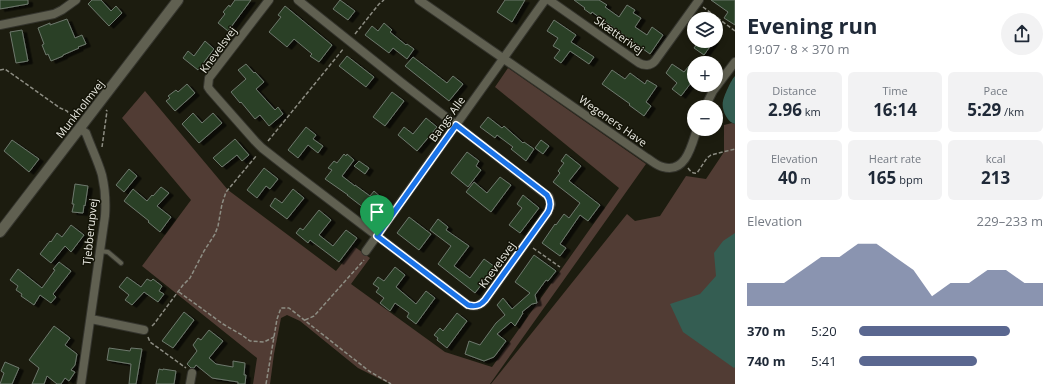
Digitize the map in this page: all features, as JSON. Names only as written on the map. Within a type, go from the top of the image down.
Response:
[{"type":"street","points":[[0,25],[54,14],[76,0]]},
{"type":"street","name":"Munkholmvej","points":[[0,232],[178,0]]},
{"type":"street","name":"Knevelsvej","points":[[269,0],[209,78],[208,86],[210,90],[262,148],[461,300],[468,305],[480,305],[549,211],[549,197],[298,0]]},
{"type":"street","name":"Wegeners Have","points":[[419,0],[654,163],[663,167],[671,168],[678,166],[682,162]]},
{"type":"street","name":"Bangs Alle","points":[[366,251],[545,0]]},
{"type":"street","name":"Skætterivej","points":[[549,0],[639,63],[648,65],[655,61],[698,1]]},
{"type":"street","points":[[708,100],[713,91],[735,62]]},
{"type":"street","name":"Tjebberupvej","points":[[80,129],[86,133],[102,176],[105,196],[105,216],[81,384]]},
{"type":"street","points":[[682,162],[689,154],[695,136]]},
{"type":"street","points":[[91,320],[144,330]]},
{"type":"street","points":[[190,384],[192,373]]},
{"type":"lane","points":[[100,251],[108,252],[121,263]]},
{"type":"path","points":[[698,1],[735,32]]},
{"type":"path","points":[[0,70],[5,69],[60,108],[67,111],[80,129]]},
{"type":"path","points":[[192,373],[150,342],[144,330],[154,324],[190,278],[215,234],[226,192],[323,76]]},
{"type":"path","points":[[94,156],[102,149],[107,111],[99,104]]},
{"type":"path","points":[[682,162],[694,174],[697,173],[707,158],[711,155],[735,149]]},
{"type":"path","points":[[526,243],[560,267]]},
{"type":"path","points":[[304,320],[314,316],[364,261],[368,254],[366,251]]},
{"type":"path","points":[[179,292],[223,324],[250,341],[264,342],[274,337]]},
{"type":"path","points":[[266,384],[277,319],[281,308],[289,308],[369,371],[391,384]]},
{"type":"shaded area","points":[[508,68],[646,164],[490,384],[390,384],[358,368],[300,321],[287,315],[281,318],[270,384],[253,384],[257,358],[142,266],[191,200],[122,118],[145,91],[228,190],[336,271],[355,247],[370,258],[351,284],[445,352],[492,367],[619,188],[495,87]]},
{"type":"shaded area","points":[[732,123],[735,124],[735,384],[491,384],[627,214],[635,221],[660,216],[686,176],[706,179],[724,152],[724,125]]},
{"type":"water","points":[[735,76],[735,124],[727,118],[723,104],[726,92]]},
{"type":"water","points":[[735,233],[734,368],[683,332],[670,304],[700,294],[716,276],[714,253],[723,241]]},
{"type":"building","points":[[0,0],[28,0],[28,4],[0,9]]},
{"type":"building","points":[[92,0],[101,0],[111,11],[116,6],[122,13],[109,26],[88,4]]},
{"type":"building","points":[[235,0],[251,0],[228,31],[218,23],[225,14],[223,12],[229,5],[230,7]]},
{"type":"building","points":[[340,0],[355,11],[348,20],[333,9]]},
{"type":"building","points":[[505,0],[525,0],[512,22],[497,12]]},
{"type":"building","points":[[574,0],[599,0],[607,5],[605,7],[619,17],[627,5],[635,10],[633,13],[641,18],[635,27],[647,35],[652,27],[663,35],[650,54],[592,12],[591,14]]},
{"type":"building","points":[[711,0],[735,0],[735,25],[724,18],[728,12]]},
{"type":"building","points":[[285,6],[332,45],[319,62],[310,56],[312,54],[294,39],[287,47],[269,32],[281,17],[278,15]]},
{"type":"building","points":[[67,19],[75,38],[82,35],[86,44],[51,61],[48,54],[46,55],[42,45],[44,44],[38,28],[50,23],[50,25]]},
{"type":"building","points":[[554,20],[576,35],[571,42],[594,57],[589,64],[570,51],[561,63],[554,58],[560,50],[553,46],[558,38],[547,31]]},
{"type":"building","points":[[384,23],[392,30],[390,32],[406,45],[407,44],[414,49],[407,59],[393,48],[389,53],[365,35],[372,26],[378,31]]},
{"type":"building","points":[[22,30],[28,61],[16,63],[10,32]]},
{"type":"building","points":[[205,41],[214,49],[198,70],[183,58],[188,51],[194,56]]},
{"type":"building","points":[[694,48],[709,48],[704,55]]},
{"type":"building","points":[[347,56],[374,77],[366,87],[339,66]]},
{"type":"building","points":[[413,57],[447,83],[453,76],[463,84],[449,101],[405,66]]},
{"type":"building","points":[[246,64],[264,82],[256,89],[275,110],[278,107],[283,114],[269,126],[260,115],[255,119],[231,92],[246,79],[238,70]]},
{"type":"building","points":[[672,64],[684,72],[687,68],[687,88],[681,96],[672,89],[677,83],[666,73]]},
{"type":"building","points":[[612,70],[625,79],[630,73],[645,84],[647,80],[657,86],[646,102],[651,106],[644,116],[602,84]]},
{"type":"building","points":[[187,84],[195,93],[175,111],[166,101],[170,98],[168,96],[176,90],[178,92]]},
{"type":"building","points":[[392,92],[404,101],[385,126],[373,117]]},
{"type":"building","points":[[193,113],[202,123],[213,113],[222,123],[199,143],[182,124]]},
{"type":"building","points":[[488,117],[502,128],[504,126],[523,143],[524,142],[534,149],[526,161],[511,149],[513,147],[497,135],[495,138],[480,127]]},
{"type":"building","points":[[426,118],[437,127],[417,151],[398,135],[404,127],[413,134]]},
{"type":"building","points":[[306,127],[316,135],[313,139],[323,146],[318,153],[308,145],[298,158],[288,150]]},
{"type":"building","points":[[235,139],[249,155],[242,161],[237,155],[222,167],[213,158]]},
{"type":"building","points":[[12,140],[39,159],[29,172],[4,151]]},
{"type":"building","points":[[541,140],[549,146],[543,154],[535,148]]},
{"type":"building","points":[[467,152],[479,161],[476,166],[481,170],[468,187],[451,173]]},
{"type":"building","points":[[344,154],[346,156],[347,154],[354,160],[342,176],[370,196],[374,191],[384,200],[373,215],[325,179],[332,170],[328,168],[334,161],[337,163]]},
{"type":"building","points":[[566,154],[581,166],[569,181],[600,205],[588,221],[580,215],[560,244],[566,248],[560,256],[542,243],[564,214],[569,218],[580,203],[553,182],[560,173],[558,171],[564,163],[561,161]]},
{"type":"building","points":[[359,161],[369,168],[365,174],[354,166]]},
{"type":"building","points":[[264,168],[278,179],[270,189],[266,186],[257,198],[247,190]]},
{"type":"building","points":[[129,169],[137,176],[124,192],[116,185]]},
{"type":"building","points":[[500,177],[511,185],[491,212],[466,192],[474,182],[487,193]]},
{"type":"building","points":[[75,184],[88,186],[83,213],[72,212]]},
{"type":"building","points":[[161,187],[169,193],[157,206],[171,217],[160,232],[124,201],[133,189],[147,201]]},
{"type":"building","points":[[293,189],[304,198],[287,219],[270,206],[275,198],[282,203]]},
{"type":"building","points":[[523,195],[539,208],[520,233],[509,225],[522,208],[517,204]]},
{"type":"building","points":[[319,210],[331,220],[319,235],[333,246],[346,230],[357,238],[339,262],[310,240],[308,243],[296,233],[300,228],[303,230]]},
{"type":"building","points":[[409,217],[431,234],[419,250],[397,233]]},
{"type":"building","points":[[438,219],[448,227],[446,230],[469,246],[454,266],[470,278],[484,259],[495,267],[475,293],[438,264],[451,246],[430,230]]},
{"type":"building","points":[[71,225],[84,235],[71,252],[65,246],[51,263],[40,254],[57,233],[62,237]]},
{"type":"building","points":[[534,255],[556,271],[548,281],[546,280],[535,295],[537,303],[532,304],[522,312],[523,313],[515,326],[511,322],[497,334],[506,341],[494,357],[484,361],[465,354],[469,341],[480,345],[496,323],[505,315],[497,305],[503,298],[512,309],[530,293],[515,282]]},
{"type":"building","points":[[59,262],[71,271],[53,294],[56,297],[51,303],[40,295],[34,305],[21,296],[22,294],[16,290],[18,286],[10,280],[18,269],[42,288]]},
{"type":"building","points":[[395,267],[405,275],[396,287],[416,304],[426,291],[435,298],[416,324],[407,317],[409,313],[395,303],[390,311],[380,303],[384,298],[376,292],[379,288],[373,284],[378,277],[384,281]]},
{"type":"building","points":[[127,277],[141,287],[147,279],[151,281],[153,279],[162,286],[159,291],[164,294],[158,302],[144,292],[132,305],[125,300],[129,295],[119,287]]},
{"type":"building","points":[[184,312],[194,320],[173,348],[162,341]]},
{"type":"building","points":[[457,313],[467,321],[447,348],[437,340],[438,338],[434,335],[440,328],[443,331]]},
{"type":"building","points":[[54,326],[70,338],[65,345],[77,354],[75,365],[71,370],[75,372],[69,381],[65,378],[61,384],[57,384],[47,376],[44,384],[32,384],[39,368],[29,360]]},
{"type":"building","points":[[209,330],[223,341],[209,358],[216,364],[233,367],[233,361],[245,363],[245,384],[238,384],[238,382],[212,378],[196,365],[194,368],[191,368],[187,364],[197,351],[193,345],[198,338],[201,340]]},
{"type":"building","points":[[109,348],[130,351],[131,348],[142,349],[136,384],[129,384],[131,364],[107,360]]},
{"type":"building","points":[[5,362],[19,368],[12,384],[0,384],[4,373],[1,371]]},
{"type":"building","points":[[159,369],[176,371],[174,384],[156,384]]},
{"type":"route","points":[[456,125],[547,195],[550,201],[549,211],[480,305],[468,305],[377,236],[456,125]]}]
